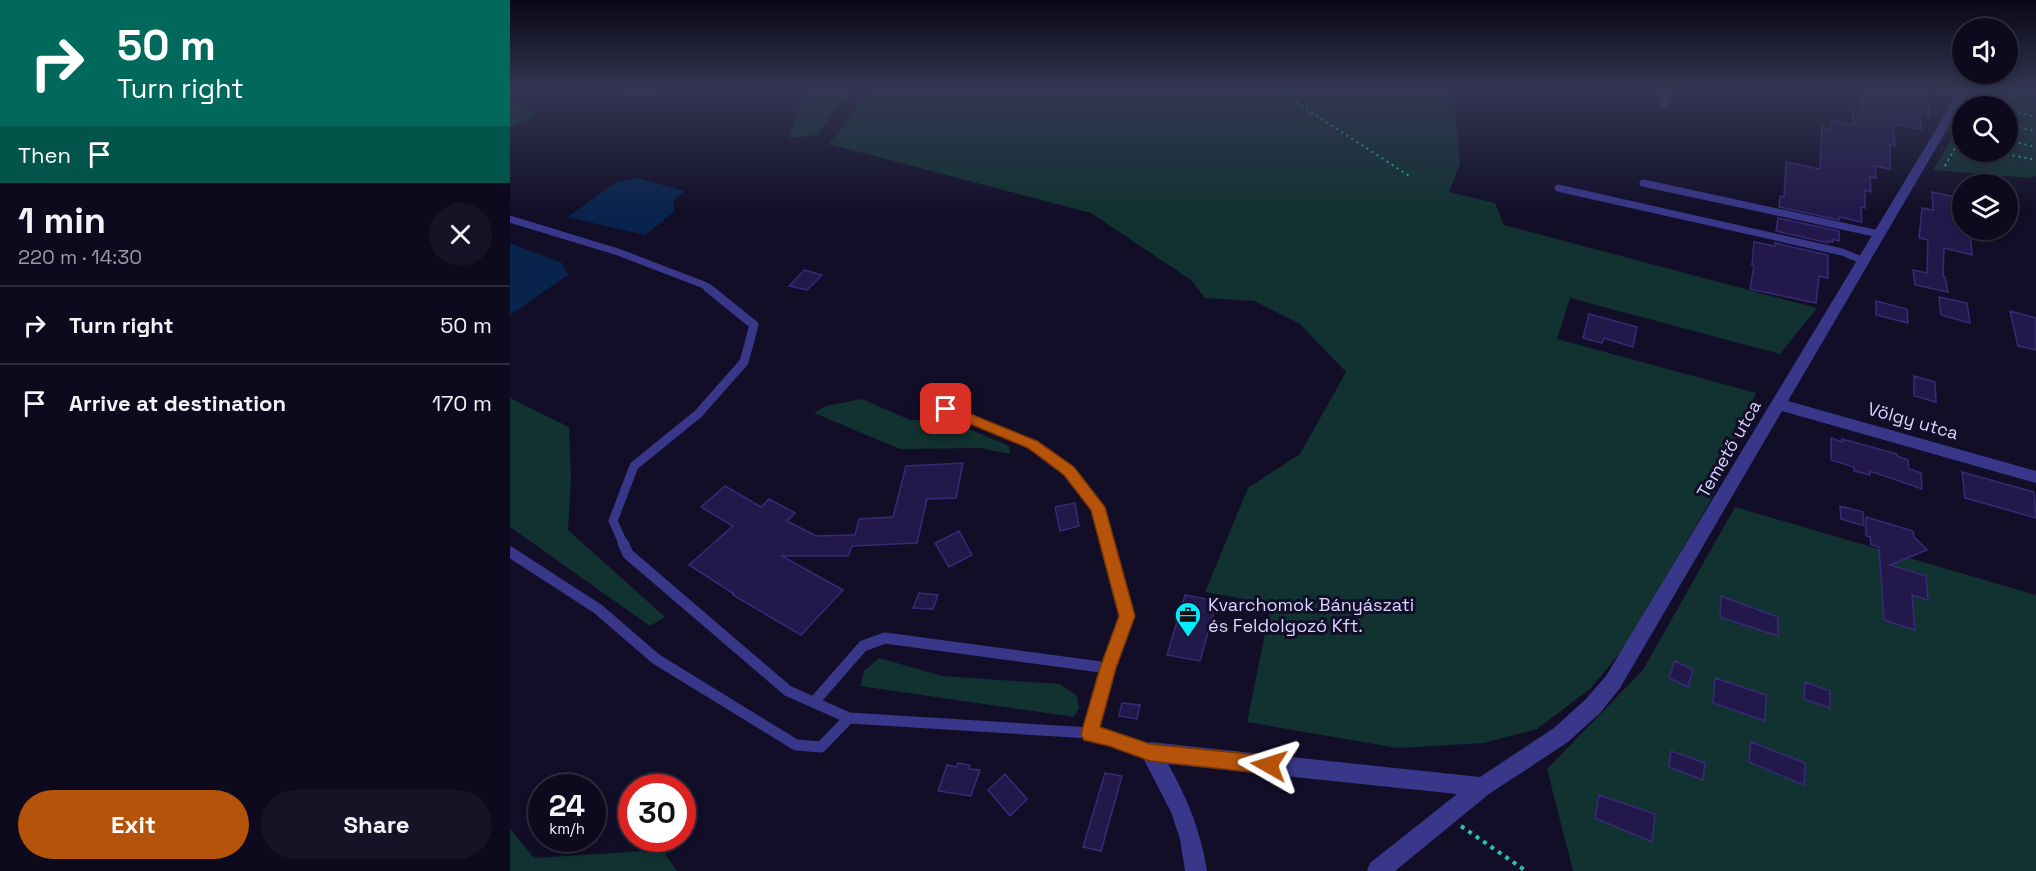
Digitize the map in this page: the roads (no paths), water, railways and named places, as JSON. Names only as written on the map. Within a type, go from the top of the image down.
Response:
[{"type":"street","name":"Temető utca","points":[[1378,871],[1482,786],[1561,735],[1593,706],[1613,682],[1941,131]]},
{"type":"street","name":"Völgy utca","points":[[1778,404],[2036,477]]},
{"type":"street","points":[[1150,752],[1482,786]]},
{"type":"street","points":[[1150,752],[1172,787],[1186,825],[1196,871]]},
{"type":"lane","points":[[1643,183],[1879,234]]},
{"type":"lane","points":[[1558,188],[1842,252],[1864,261]]},
{"type":"lane","points":[[510,219],[618,252],[704,285],[754,325],[744,362],[698,414],[634,466],[613,521],[628,554],[788,691],[849,718],[1090,734],[1109,737],[1150,752]]},
{"type":"lane","points":[[946,409],[1032,444],[1069,471],[1098,507],[1127,616],[1108,668],[1090,734]]},
{"type":"lane","points":[[510,552],[598,609],[656,659],[796,745],[821,747],[849,718]]},
{"type":"lane","points":[[814,702],[863,646],[885,638],[1108,668]]},
{"type":"water","points":[[636,178],[685,191],[673,201],[674,212],[645,235],[567,217],[617,182]]},
{"type":"water","points":[[510,243],[562,263],[568,275],[510,315]]},
{"type":"place","name":"Kvarchomok Bányászati és Feldolgozó Kft.","points":[[1188,638]]}]
